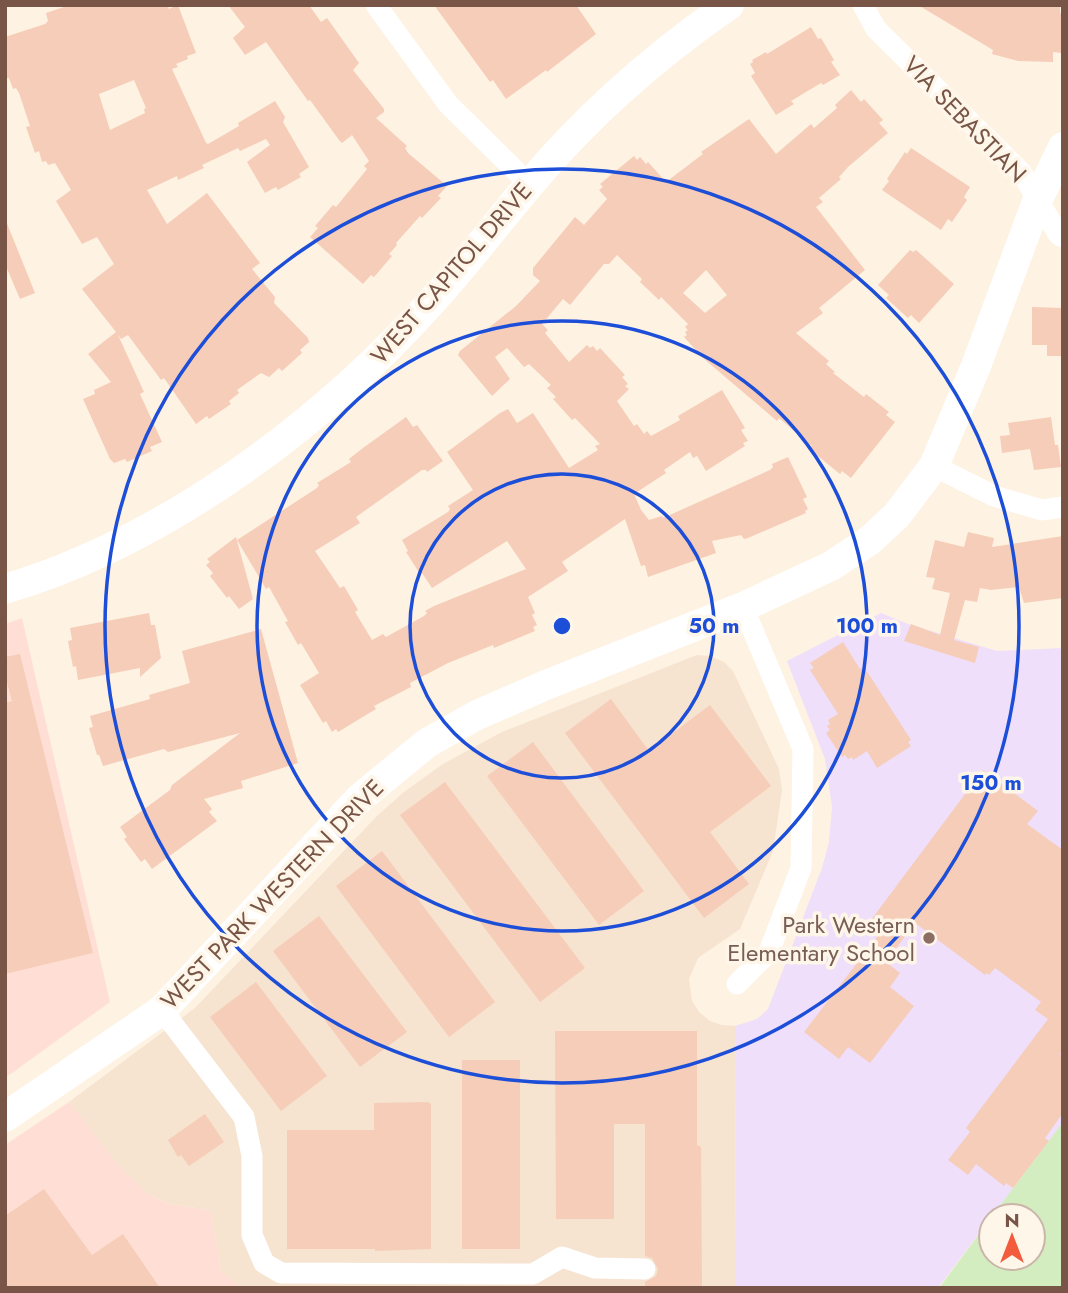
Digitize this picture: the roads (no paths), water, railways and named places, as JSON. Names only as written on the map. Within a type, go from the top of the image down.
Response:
[{"type":"street","points":[[376,5],[448,104],[529,184]]},
{"type":"street","name":"WEST CAPITOL DRIVE","points":[[5,589],[43,578],[147,528],[236,474],[283,440],[343,391],[435,299],[529,184],[575,134],[655,61],[729,5]]},
{"type":"street","name":"VIA SEBASTIAN","points":[[863,5],[876,29],[1021,172],[1059,235],[1063,237]]},
{"type":"street","name":"WEST PARK WESTERN DRIVE","points":[[5,1117],[162,1010],[360,798],[427,743],[477,715],[546,685],[743,607],[831,566],[869,541],[897,515],[934,466],[976,366],[1038,199],[1063,147]]},
{"type":"street","points":[[934,466],[994,496],[1042,510],[1063,507]]},
{"type":"street","points":[[737,984],[769,952],[802,868],[803,750],[743,607]]},
{"type":"street","points":[[162,1010],[244,1117],[251,1156],[252,1235],[264,1263],[281,1273],[533,1274],[562,1257],[595,1268],[645,1269]]},
{"type":"place","name":"Park Western Elementary School","points":[[929,938]]}]
